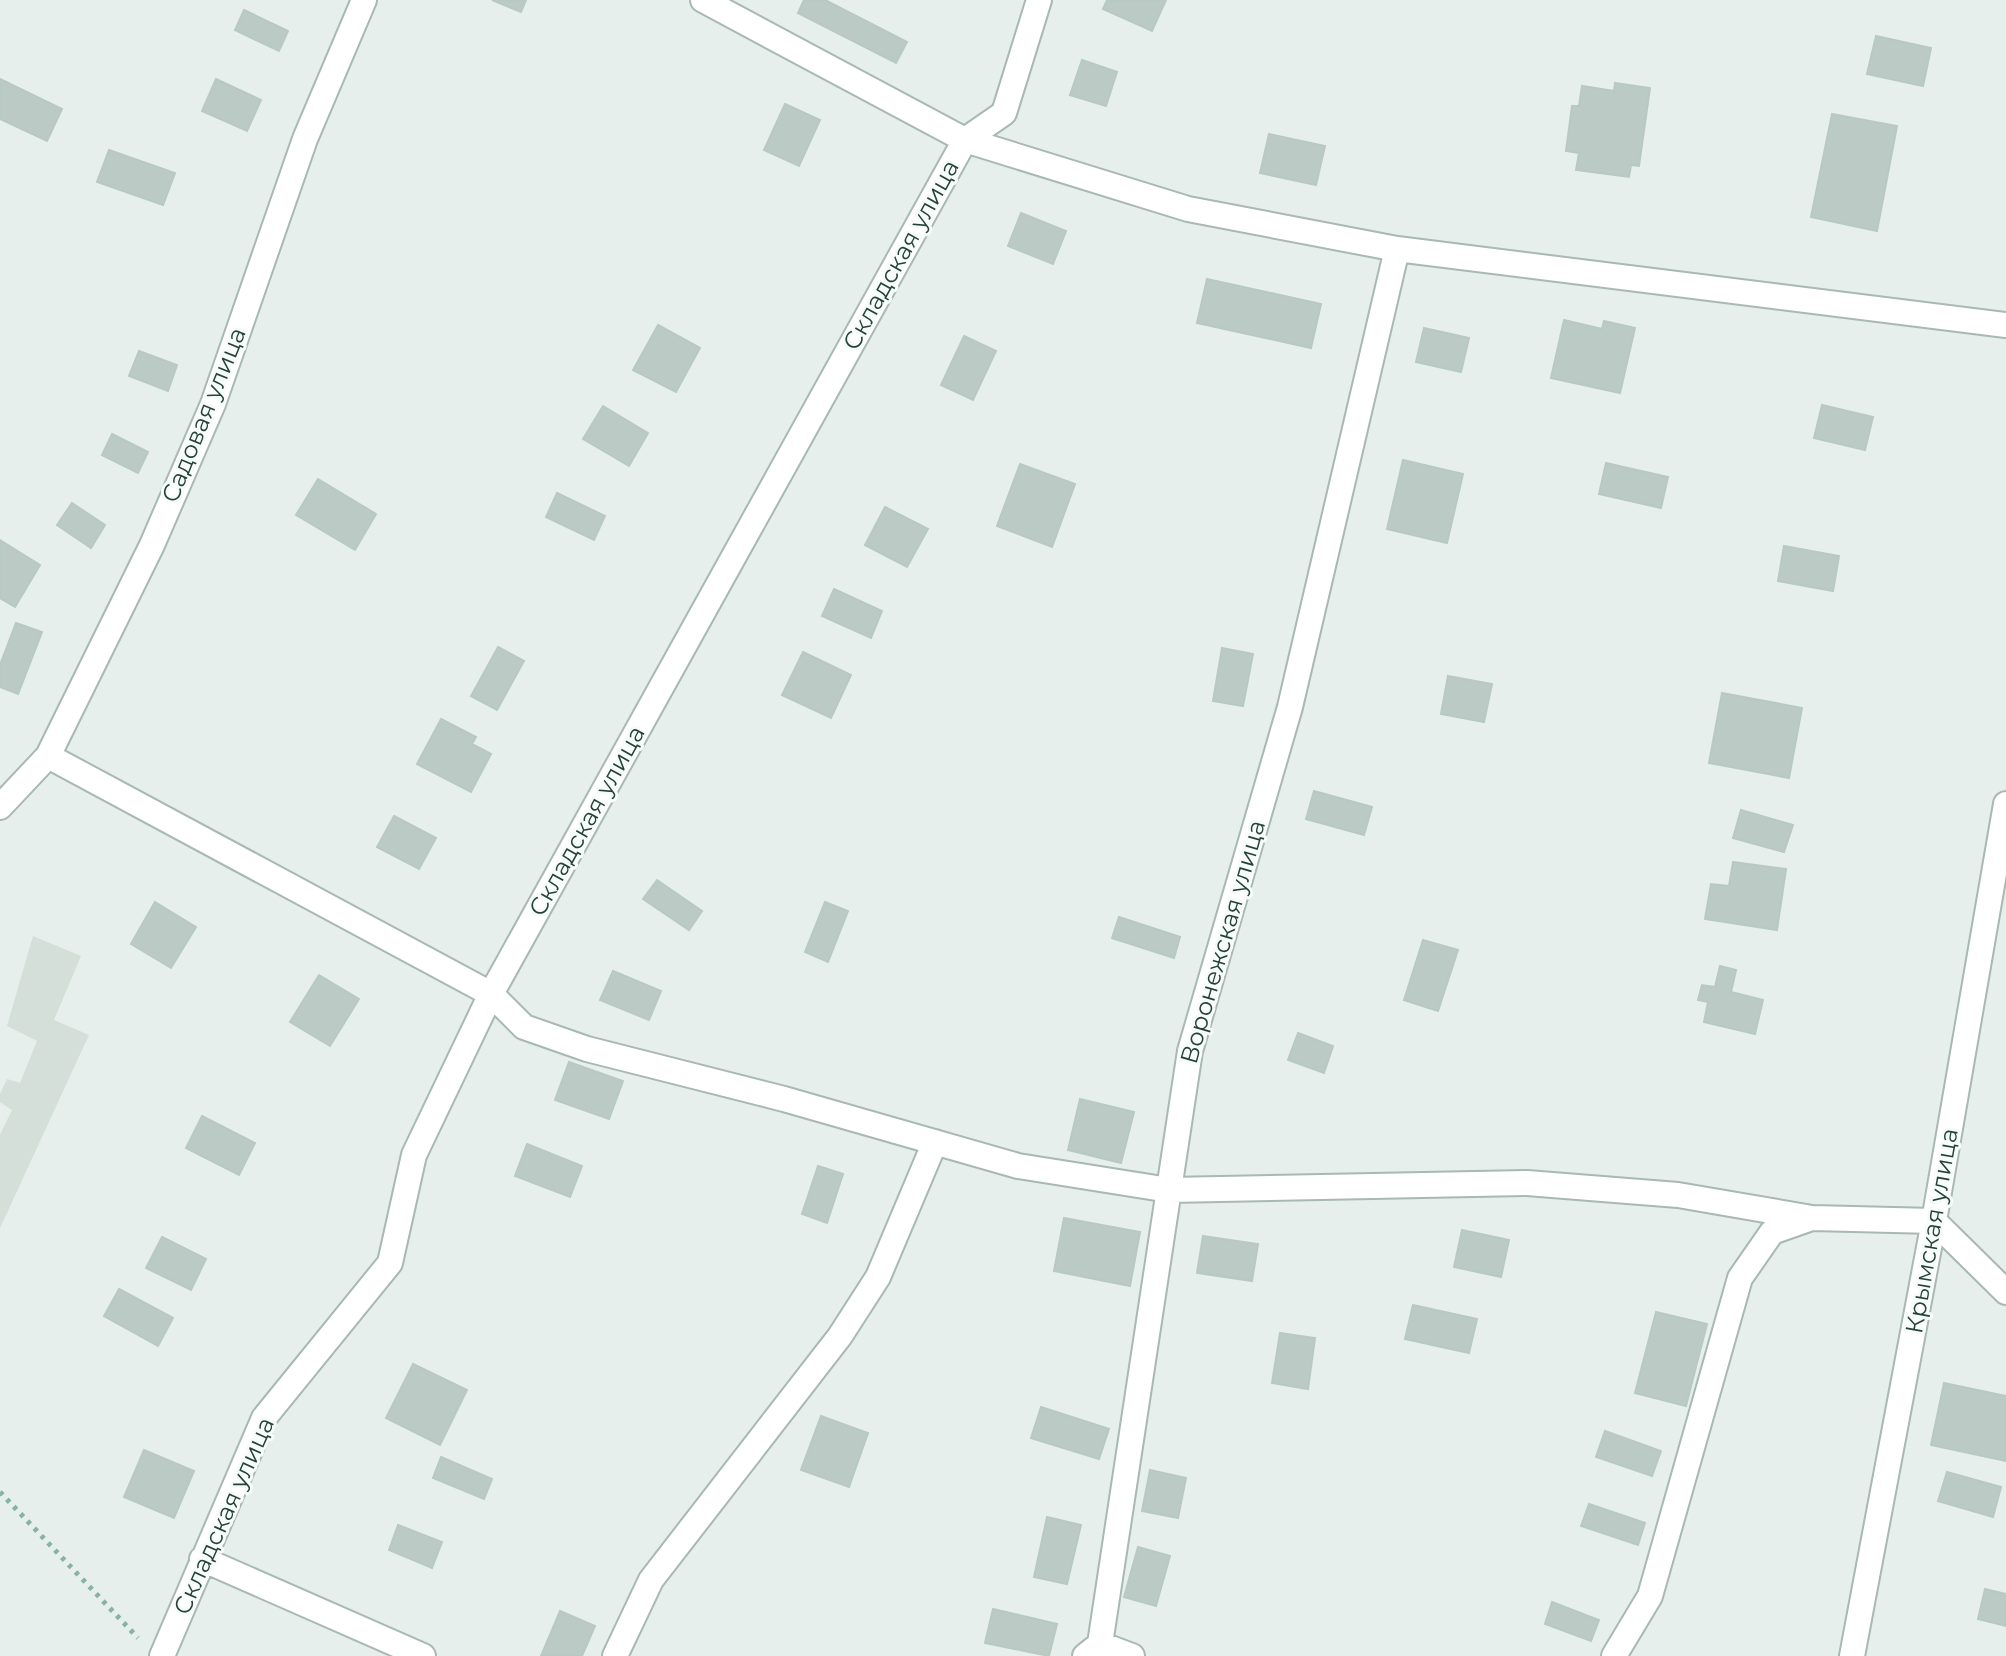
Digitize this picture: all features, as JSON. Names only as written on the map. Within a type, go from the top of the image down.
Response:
[{"type":"street","name":"Садовая улица","points":[[0,807],[48,756],[152,545],[213,404],[305,139],[364,0]]},
{"type":"street","points":[[703,0],[965,140],[1188,209],[1397,249],[2006,325]]},
{"type":"street","name":"Складская улица","points":[[154,1650],[202,1559],[264,1418],[390,1263],[414,1155],[491,994],[965,140],[1004,113],[1039,0]]},
{"type":"street","name":"Воронежская улица","points":[[1092,1650],[1190,1051],[1290,707],[1397,249]]},
{"type":"street","points":[[48,756],[491,994],[524,1027],[575,1045],[1018,1166],[1169,1190],[1527,1183],[1678,1195],[1812,1218],[1934,1221],[2006,1292]]},
{"type":"street","name":"Крымская улица","points":[[1852,1656],[1934,1221],[2006,804]]},
{"type":"street","points":[[615,1656],[651,1580],[840,1336],[878,1277],[935,1142]]},
{"type":"street","points":[[1614,1656],[1650,1596],[1740,1278],[1772,1232],[1812,1218]]},
{"type":"street","points":[[202,1559],[423,1656]]},
{"type":"street","points":[[1092,1650],[1132,1656]]},
{"type":"path","points":[[0,1492],[154,1650]]},
{"type":"shaded area","points":[[33,936],[81,956],[54,1020],[89,1035],[0,1228],[0,1135],[12,1110],[0,1102],[0,1094],[7,1079],[20,1083],[37,1041],[7,1026]]},
{"type":"building","points":[[492,0],[526,0],[521,12]]},
{"type":"building","points":[[804,0],[825,0],[907,42],[896,63],[798,13]]},
{"type":"building","points":[[1107,0],[1166,0],[1152,31],[1103,9]]},
{"type":"building","points":[[244,10],[288,31],[279,51],[235,30]]},
{"type":"building","points":[[1876,36],[1931,48],[1923,86],[1867,74]]},
{"type":"building","points":[[1082,60],[1117,72],[1106,106],[1070,95]]},
{"type":"building","points":[[0,79],[62,109],[47,141],[0,119]]},
{"type":"building","points":[[216,79],[261,100],[247,131],[202,111]]},
{"type":"building","points":[[1615,83],[1650,88],[1639,166],[1631,165],[1629,177],[1576,170],[1579,153],[1566,151],[1572,106],[1579,106],[1582,86],[1614,91]]},
{"type":"building","points":[[785,104],[820,120],[799,166],[764,150]]},
{"type":"building","points":[[1832,114],[1897,126],[1877,231],[1811,217]]},
{"type":"building","points":[[1269,134],[1325,146],[1316,185],[1260,173]]},
{"type":"building","points":[[109,150],[175,173],[163,205],[97,182]]},
{"type":"building","points":[[1021,213],[1066,231],[1053,264],[1008,246]]},
{"type":"building","points":[[1207,279],[1321,304],[1311,348],[1197,323]]},
{"type":"building","points":[[1564,320],[1602,329],[1604,321],[1635,328],[1620,393],[1551,378]]},
{"type":"building","points":[[658,325],[700,348],[676,392],[633,370]]},
{"type":"building","points":[[1424,328],[1469,338],[1461,372],[1416,362]]},
{"type":"building","points":[[964,336],[996,351],[973,400],[941,385]]},
{"type":"building","points":[[139,351],[177,365],[168,391],[129,376]]},
{"type":"building","points":[[1822,405],[1873,417],[1865,450],[1814,438]]},
{"type":"building","points":[[603,406],[648,433],[629,466],[583,439]]},
{"type":"building","points":[[112,434],[148,452],[138,473],[102,455]]},
{"type":"building","points":[[1403,460],[1463,474],[1447,543],[1387,529]]},
{"type":"building","points":[[1606,463],[1668,477],[1661,508],[1599,494]]},
{"type":"building","points":[[1020,464],[1075,484],[1052,547],[997,526]]},
{"type":"building","points":[[318,479],[376,514],[355,550],[296,515]]},
{"type":"building","points":[[557,493],[605,516],[594,540],[546,517]]},
{"type":"building","points":[[72,503],[105,525],[91,548],[57,525]]},
{"type":"building","points":[[885,507],[928,529],[907,567],[865,545]]},
{"type":"building","points":[[0,540],[40,565],[15,607],[0,598]]},
{"type":"building","points":[[1784,546],[1839,556],[1833,591],[1778,581]]},
{"type":"building","points":[[834,589],[882,611],[871,638],[822,616]]},
{"type":"building","points":[[16,623],[42,632],[18,694],[0,687],[0,665]]},
{"type":"building","points":[[498,647],[524,661],[497,710],[471,696]]},
{"type":"building","points":[[1222,648],[1253,654],[1243,706],[1213,701]]},
{"type":"building","points":[[803,652],[851,675],[831,718],[782,695]]},
{"type":"building","points":[[1448,676],[1492,684],[1484,722],[1441,714]]},
{"type":"building","points":[[1722,693],[1802,708],[1789,778],[1709,763]]},
{"type":"building","points":[[441,719],[476,737],[472,744],[491,754],[471,792],[417,764]]},
{"type":"building","points":[[1314,791],[1372,807],[1364,835],[1306,819]]},
{"type":"building","points":[[1741,810],[1793,825],[1784,852],[1733,838]]},
{"type":"building","points":[[394,816],[436,838],[419,869],[377,847]]},
{"type":"building","points":[[1733,862],[1786,869],[1777,930],[1705,919],[1711,884],[1729,886]]},
{"type":"building","points":[[657,880],[702,911],[689,930],[643,899]]},
{"type":"building","points":[[155,902],[196,927],[171,968],[131,944]]},
{"type":"building","points":[[825,902],[848,911],[828,962],[805,952]]},
{"type":"building","points":[[1119,917],[1180,937],[1174,958],[1112,938]]},
{"type":"building","points":[[1423,940],[1458,950],[1438,1011],[1404,1000]]},
{"type":"building","points":[[1720,966],[1736,970],[1731,992],[1763,1000],[1755,1034],[1704,1022],[1708,1002],[1698,1000],[1702,985],[1715,987]]},
{"type":"building","points":[[613,971],[661,991],[649,1020],[600,1000]]},
{"type":"building","points":[[319,975],[359,999],[330,1046],[290,1022]]},
{"type":"building","points":[[1298,1033],[1333,1046],[1324,1073],[1288,1060]]},
{"type":"building","points":[[569,1062],[623,1081],[609,1119],[555,1100]]},
{"type":"building","points":[[1080,1099],[1134,1112],[1121,1163],[1068,1150]]},
{"type":"building","points":[[202,1116],[255,1143],[239,1175],[186,1148]]},
{"type":"building","points":[[527,1144],[582,1166],[570,1197],[515,1176]]},
{"type":"building","points":[[818,1166],[843,1174],[827,1223],[802,1214]]},
{"type":"building","points":[[1064,1218],[1140,1232],[1130,1286],[1054,1271]]},
{"type":"building","points":[[1462,1230],[1509,1240],[1501,1277],[1454,1267]]},
{"type":"building","points":[[1203,1236],[1258,1244],[1252,1281],[1197,1273]]},
{"type":"building","points":[[162,1237],[206,1259],[191,1290],[146,1268]]},
{"type":"building","points":[[119,1289],[173,1318],[158,1346],[104,1316]]},
{"type":"building","points":[[1413,1305],[1477,1319],[1469,1353],[1405,1339]]},
{"type":"building","points":[[1656,1312],[1707,1324],[1686,1406],[1635,1393]]},
{"type":"building","points":[[1280,1333],[1315,1338],[1308,1389],[1272,1383]]},
{"type":"building","points":[[413,1364],[467,1390],[440,1445],[386,1418]]},
{"type":"building","points":[[1944,1383],[2006,1396],[2006,1461],[1931,1445]]},
{"type":"building","points":[[1041,1407],[1109,1429],[1099,1459],[1031,1438]]},
{"type":"building","points":[[821,1416],[868,1433],[849,1487],[801,1470]]},
{"type":"building","points":[[1605,1431],[1661,1451],[1652,1476],[1596,1457]]},
{"type":"building","points":[[144,1450],[194,1471],[174,1518],[124,1497]]},
{"type":"building","points":[[441,1457],[492,1479],[484,1499],[433,1478]]},
{"type":"building","points":[[1150,1470],[1186,1478],[1178,1518],[1142,1511]]},
{"type":"building","points":[[1947,1472],[2001,1487],[1993,1517],[1938,1501]]},
{"type":"building","points":[[1589,1504],[1645,1523],[1638,1545],[1581,1526]]},
{"type":"building","points":[[1047,1517],[1081,1525],[1067,1584],[1034,1577]]},
{"type":"building","points":[[398,1525],[442,1542],[432,1568],[389,1550]]},
{"type":"building","points":[[1138,1547],[1170,1556],[1156,1606],[1124,1597]]},
{"type":"building","points":[[1985,1589],[2006,1594],[2006,1626],[1978,1619]]},
{"type":"building","points":[[1552,1602],[1599,1620],[1591,1641],[1545,1624]]},
{"type":"building","points":[[993,1609],[1057,1624],[1049,1656],[985,1643]]},
{"type":"building","points":[[560,1611],[595,1626],[582,1656],[541,1656]]}]
